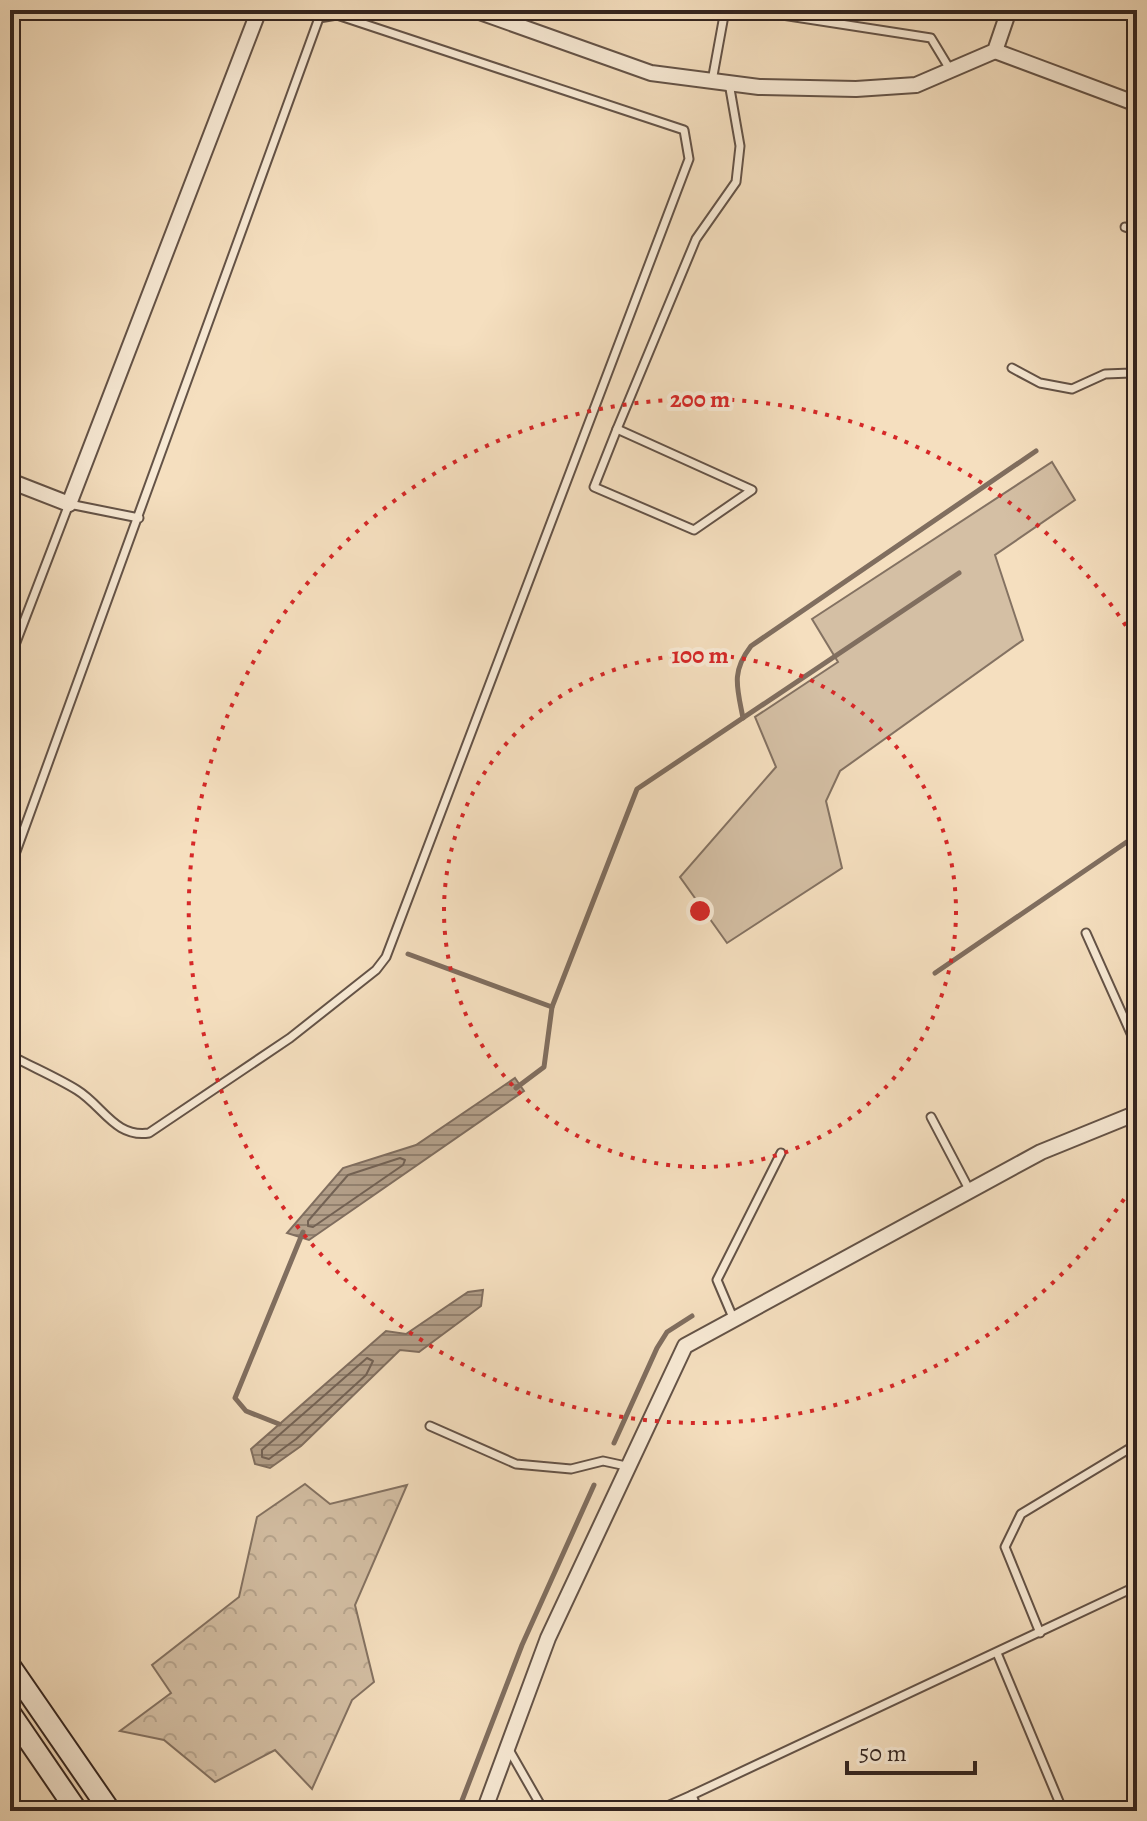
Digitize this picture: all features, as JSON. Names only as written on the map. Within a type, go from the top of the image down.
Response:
[{"type":"main road","points":[[10,1666],[110,1811]]},
{"type":"main road","points":[[10,1713],[77,1811]]},
{"type":"street","points":[[10,481],[69,504],[259,10]]},
{"type":"street","points":[[474,10],[651,73],[759,87],[871,88],[916,85],[995,51],[1137,104]]},
{"type":"street","points":[[995,51],[1009,10]]},
{"type":"street","points":[[484,1811],[548,1638],[626,1466],[685,1346],[1041,1152],[1137,1113]]},
{"type":"lane","points":[[712,81],[725,10]]},
{"type":"lane","points":[[750,10],[801,14],[931,38],[951,71]]},
{"type":"lane","points":[[10,868],[319,18],[337,15],[684,130],[689,159],[386,957],[376,970],[290,1038],[149,1133],[136,1135],[125,1131],[80,1092],[10,1055]]},
{"type":"lane","points":[[617,429],[752,490],[694,530],[594,487],[617,429],[696,239],[736,182],[740,146],[729,83]]},
{"type":"lane","points":[[1125,227],[1137,231]]},
{"type":"lane","points":[[1012,368],[1040,383],[1072,389],[1105,374],[1131,373],[1137,367]]},
{"type":"lane","points":[[10,658],[69,504],[139,518]]},
{"type":"lane","points":[[1086,933],[1137,1047]]},
{"type":"lane","points":[[931,1117],[970,1191]]},
{"type":"lane","points":[[734,1320],[717,1280],[781,1153]]},
{"type":"lane","points":[[430,1426],[516,1464],[571,1469],[603,1461],[626,1466]]},
{"type":"lane","points":[[1040,1633],[1005,1547],[1021,1514],[1137,1444]]},
{"type":"lane","points":[[656,1811],[1137,1586]]},
{"type":"lane","points":[[997,1653],[1063,1811]]},
{"type":"lane","points":[[508,1748],[544,1811]]},
{"type":"lane","points":[[692,1795],[698,1811]]},
{"type":"green space","points":[[1052,462],[1075,500],[995,555],[1023,640],[840,771],[826,801],[842,868],[727,943],[680,877],[776,767],[755,717],[838,662],[812,619]]},
{"type":"green space","points":[[305,1484],[330,1504],[407,1485],[355,1605],[374,1682],[352,1700],[312,1789],[275,1750],[215,1782],[164,1740],[120,1731],[171,1693],[152,1665],[239,1597],[257,1517]]},
{"type":"water","points":[[515,1078],[524,1091],[309,1240],[287,1233],[343,1168],[416,1145]]},
{"type":"water","points":[[483,1290],[481,1306],[419,1352],[400,1350],[301,1446],[270,1468],[255,1464],[251,1449],[386,1331],[406,1334],[468,1292]]},
{"type":"waterway","points":[[743,718],[737,680],[740,664],[751,646],[1036,451]]},
{"type":"waterway","points":[[408,954],[552,1007],[637,789],[959,573]]},
{"type":"waterway","points":[[935,973],[1137,835]]},
{"type":"waterway","points":[[516,1088],[544,1067],[552,1007]]},
{"type":"waterway","points":[[279,1424],[246,1411],[235,1398],[303,1232]]},
{"type":"waterway","points":[[614,1443],[657,1348],[667,1332],[692,1316]]},
{"type":"waterway","points":[[458,1811],[522,1645],[594,1485]]}]
